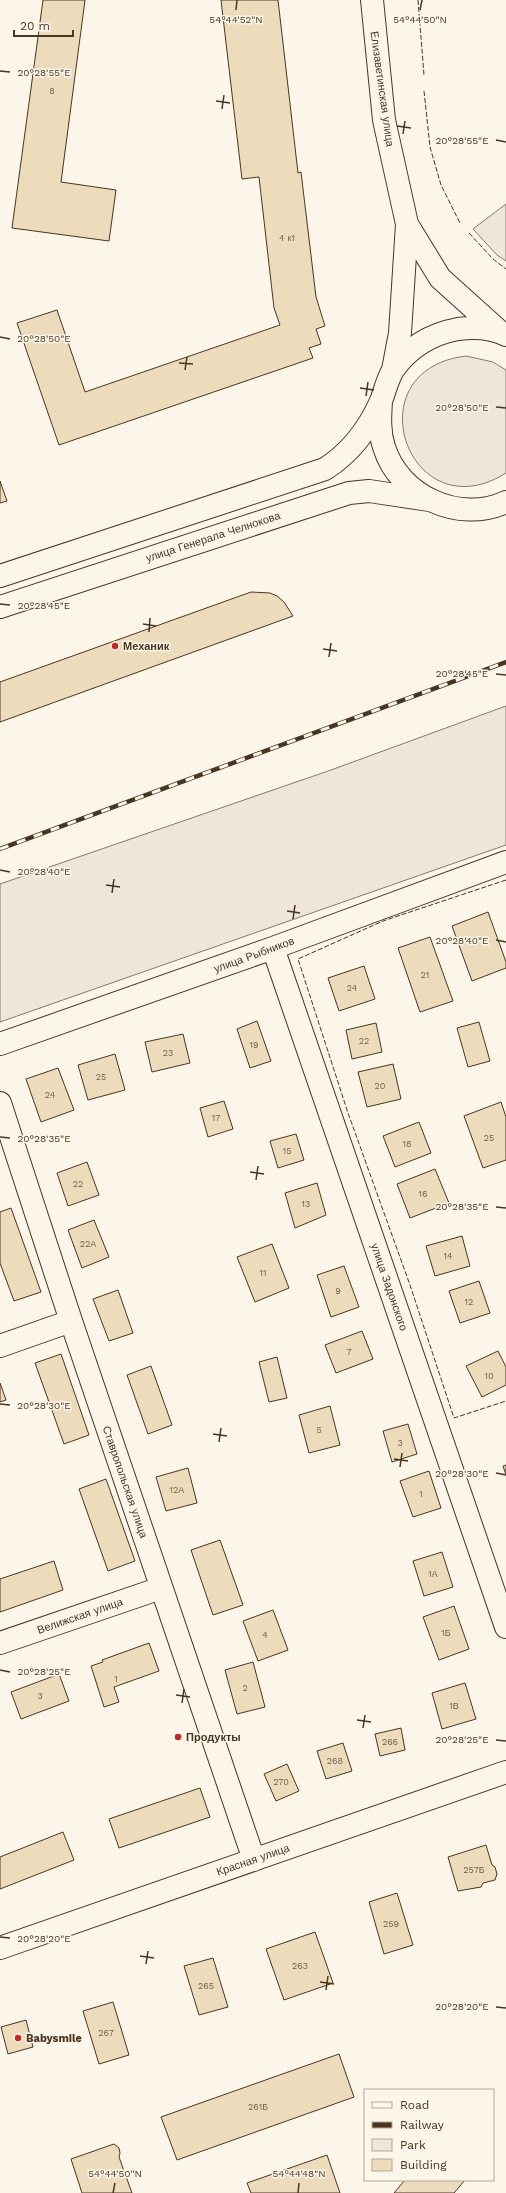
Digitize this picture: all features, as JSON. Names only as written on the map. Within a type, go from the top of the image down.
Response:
[{"type":"street","name":"Елизаветинская улица","points":[[372,0],[384,120],[407,224],[400,333],[393,370]]},
{"type":"street","name":"Елизаветинская улица","points":[[407,224],[440,278],[503,334]]},
{"type":"street","name":"улица Генерала Челнокова","points":[[0,576],[325,469],[339,460],[353,447],[381,401],[393,370],[413,347],[440,332],[471,327],[503,334]]},
{"type":"street","name":"улица Генерала Челнокова","points":[[381,401],[380,425],[394,469],[410,486],[428,500]]},
{"type":"street","name":"улица Генерала Челнокова","points":[[0,607],[349,493],[369,491],[428,500],[453,508],[469,510],[486,509],[506,502]]},
{"type":"street","name":"улица Рыбников","points":[[0,1044],[273,948],[506,862]]},
{"type":"street","name":"улица Задонского","points":[[273,948],[506,1627]]},
{"type":"street","name":"Ставропольская улица","points":[[0,1103],[70,1321],[254,1860]]},
{"type":"street","points":[[0,1346],[70,1321]]},
{"type":"street","name":"Велижская улица","points":[[0,1643],[161,1588]]},
{"type":"street","name":"Красная улица","points":[[0,1948],[506,1772]]},
{"type":"green space","points":[[506,204],[506,261],[497,255],[473,229]]},
{"type":"green space","points":[[466,356],[493,362],[506,370],[506,473],[472,486],[443,482],[420,466],[406,443],[403,415],[410,389],[431,368]]},
{"type":"green space","points":[[506,706],[506,845],[0,1022],[0,884],[331,770]]},
{"type":"building","points":[[43,0],[85,0],[61,182],[116,190],[109,241],[12,228]]},
{"type":"building","points":[[221,0],[278,0],[298,173],[301,172],[316,297],[325,326],[316,329],[321,344],[309,348],[313,358],[59,445],[17,323],[57,310],[85,392],[280,325],[274,308],[259,177],[242,179]]},
{"type":"building","points":[[0,481],[7,501],[0,503]]},
{"type":"building","points":[[251,592],[270,593],[277,596],[284,602],[293,616],[0,722],[0,682]]},
{"type":"building","points":[[488,912],[506,962],[506,968],[472,981],[452,926]]},
{"type":"building","points":[[430,937],[453,1001],[420,1012],[398,948]]},
{"type":"building","points":[[364,966],[375,999],[339,1011],[328,978]]},
{"type":"building","points":[[257,1021],[271,1061],[250,1068],[237,1029]]},
{"type":"building","points":[[479,1022],[490,1061],[468,1067],[457,1028]]},
{"type":"building","points":[[376,1023],[382,1052],[352,1059],[346,1030]]},
{"type":"building","points":[[183,1034],[190,1063],[152,1072],[145,1042]]},
{"type":"building","points":[[115,1054],[125,1090],[88,1100],[78,1065]]},
{"type":"building","points":[[393,1064],[401,1099],[367,1107],[358,1072]]},
{"type":"building","points":[[58,1068],[74,1110],[41,1122],[26,1079]]},
{"type":"building","points":[[224,1101],[233,1129],[208,1137],[200,1108]]},
{"type":"building","points":[[501,1102],[506,1117],[506,1160],[483,1168],[464,1116]]},
{"type":"building","points":[[419,1122],[431,1153],[395,1167],[383,1136]]},
{"type":"building","points":[[296,1134],[304,1160],[278,1168],[270,1141]]},
{"type":"building","points":[[87,1162],[99,1195],[68,1206],[57,1173]]},
{"type":"building","points":[[435,1169],[449,1203],[410,1218],[397,1184]]},
{"type":"building","points":[[317,1183],[326,1215],[295,1228],[285,1193]]},
{"type":"building","points":[[11,1208],[41,1292],[14,1301],[0,1263],[0,1212]]},
{"type":"building","points":[[94,1220],[109,1257],[82,1268],[68,1230]]},
{"type":"building","points":[[462,1236],[470,1266],[435,1276],[426,1246]]},
{"type":"building","points":[[272,1244],[289,1288],[255,1302],[237,1257]]},
{"type":"building","points":[[344,1266],[359,1307],[331,1317],[317,1275]]},
{"type":"building","points":[[479,1281],[490,1313],[460,1323],[449,1291]]},
{"type":"building","points":[[118,1290],[133,1333],[109,1341],[93,1299]]},
{"type":"building","points":[[362,1331],[373,1359],[336,1373],[325,1345]]},
{"type":"building","points":[[498,1351],[506,1367],[506,1385],[482,1397],[466,1366]]},
{"type":"building","points":[[61,1354],[89,1435],[64,1444],[35,1363]]},
{"type":"building","points":[[277,1357],[287,1398],[269,1402],[259,1362]]},
{"type":"building","points":[[151,1366],[172,1425],[148,1434],[127,1375]]},
{"type":"building","points":[[0,1383],[6,1400],[0,1402]]},
{"type":"building","points":[[330,1406],[340,1445],[309,1453],[299,1415]]},
{"type":"building","points":[[408,1424],[417,1454],[392,1462],[383,1431]]},
{"type":"building","points":[[506,1465],[506,1475],[503,1466]]},
{"type":"building","points":[[188,1468],[197,1503],[166,1511],[156,1477]]},
{"type":"building","points":[[429,1471],[441,1508],[413,1517],[400,1481]]},
{"type":"building","points":[[106,1479],[135,1561],[108,1571],[79,1489]]},
{"type":"building","points":[[220,1540],[243,1605],[213,1615],[191,1550]]},
{"type":"building","points":[[442,1552],[453,1587],[424,1596],[413,1561]]},
{"type":"building","points":[[54,1561],[63,1590],[0,1612],[0,1579]]},
{"type":"building","points":[[454,1606],[469,1649],[439,1660],[423,1617]]},
{"type":"building","points":[[273,1610],[288,1650],[258,1661],[243,1621]]},
{"type":"building","points":[[149,1643],[159,1671],[114,1687],[119,1702],[104,1707],[91,1666],[103,1662],[102,1660]]},
{"type":"building","points":[[253,1662],[265,1707],[237,1714],[225,1670]]},
{"type":"building","points":[[59,1674],[69,1701],[21,1719],[11,1692]]},
{"type":"building","points":[[465,1683],[476,1719],[442,1729],[432,1693]]},
{"type":"building","points":[[401,1728],[405,1750],[380,1756],[375,1734]]},
{"type":"building","points":[[343,1743],[352,1771],[326,1779],[317,1751]]},
{"type":"building","points":[[287,1764],[299,1791],[276,1801],[264,1774]]},
{"type":"building","points":[[200,1788],[210,1817],[119,1848],[109,1819]]},
{"type":"building","points":[[63,1832],[74,1860],[0,1889],[0,1857]]},
{"type":"building","points":[[486,1845],[492,1865],[495,1867],[497,1874],[495,1880],[483,1883],[481,1887],[458,1891],[448,1857]]},
{"type":"building","points":[[397,1893],[413,1945],[384,1954],[369,1902]]},
{"type":"building","points":[[315,1932],[333,1983],[284,2000],[266,1949]]},
{"type":"building","points":[[213,1958],[228,2007],[199,2015],[184,1966]]},
{"type":"building","points":[[113,2002],[129,2055],[99,2064],[83,2011]]},
{"type":"building","points":[[26,2020],[33,2047],[8,2054],[1,2027]]},
{"type":"building","points":[[339,2054],[354,2097],[177,2160],[161,2117]]},
{"type":"building","points":[[114,2144],[119,2148],[119,2157],[132,2193],[82,2193],[71,2159]]},
{"type":"building","points":[[327,2155],[340,2193],[251,2193],[247,2183]]},
{"type":"building","points":[[404,2181],[464,2181],[454,2193],[394,2193]]},
{"type":"railway","points":[[0,849],[506,662]]},
{"type":"fence","points":[[418,0],[424,75]]},
{"type":"fence","points":[[424,91],[430,147],[441,185],[460,223]]},
{"type":"fence","points":[[469,233],[493,259],[506,269]]},
{"type":"fence","points":[[506,880],[383,921],[298,959],[348,1113],[410,1285],[454,1418],[506,1401]]},
{"type":"place","name":"Механик","points":[[115,646]]},
{"type":"place","name":"Продукты","points":[[178,1737]]},
{"type":"place","name":"Babysmile","points":[[18,2038]]}]
